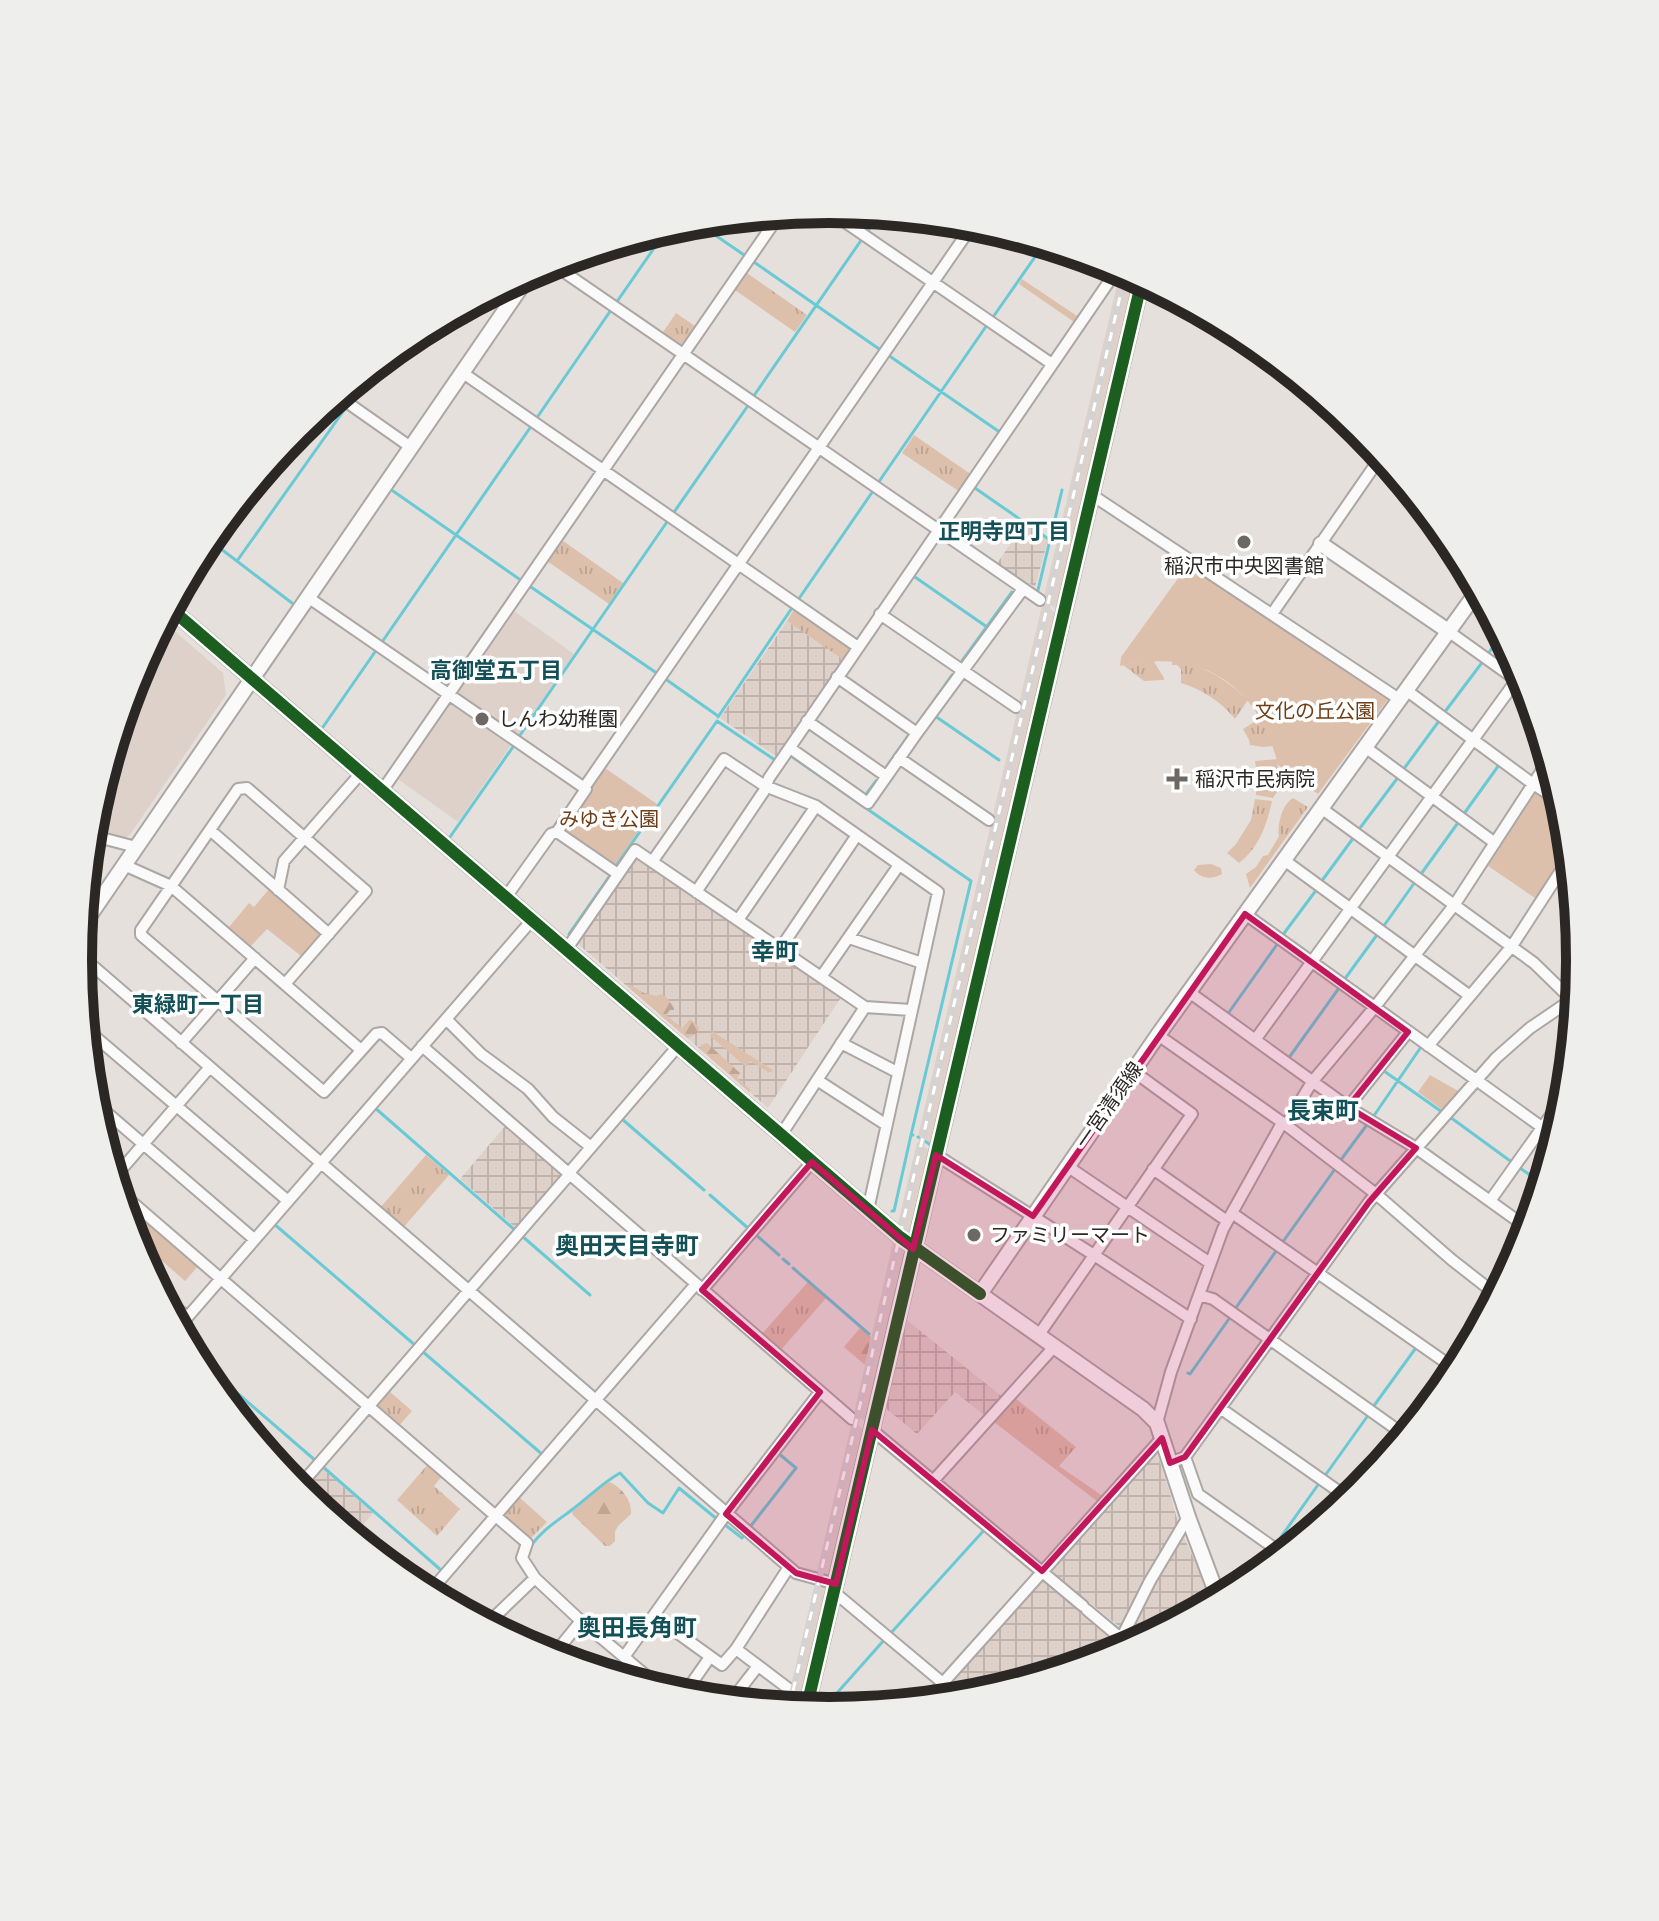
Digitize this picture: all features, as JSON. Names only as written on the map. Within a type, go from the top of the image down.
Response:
[{"type":"street","points":[[847,224],[1052,364]]},
{"type":"street","points":[[382,791],[772,226]]},
{"type":"street","points":[[506,897],[551,834],[557,832],[584,788],[965,236]]},
{"type":"street","points":[[564,272],[1040,600]]},
{"type":"street","points":[[696,892],[807,721],[1111,279]]},
{"type":"street","points":[[811,1697],[1139,291]]},
{"type":"street","points":[[94,909],[518,292]]},
{"type":"street","points":[[463,373],[858,647]]},
{"type":"street","points":[[347,403],[412,448]]},
{"type":"street","points":[[1272,614],[1375,465]]},
{"type":"street","points":[[1092,495],[1272,614],[1473,740],[1547,793]]},
{"type":"street","points":[[1321,544],[1506,667]]},
{"type":"street","points":[[790,748],[868,803],[1023,589]]},
{"type":"street","points":[[309,598],[584,788]]},
{"type":"street","name":"一宮清須線","points":[[980,1294],[1158,1035],[1472,599]]},
{"type":"street","points":[[880,614],[1016,707]]},
{"type":"street","points":[[178,615],[868,1210],[914,1247],[1143,1409],[1157,1423],[1215,1589]]},
{"type":"street","points":[[837,677],[917,733]]},
{"type":"street","points":[[1255,1040],[1514,685]]},
{"type":"street","points":[[807,721],[886,776]]},
{"type":"street","points":[[1365,747],[1495,843]]},
{"type":"street","points":[[899,758],[989,820]]},
{"type":"street","points":[[652,862],[724,759],[765,786],[816,806],[938,892],[868,1210]]},
{"type":"street","points":[[1157,1423],[1171,1372],[1210,1263],[1230,1217],[1284,1124],[1312,1082],[1455,904],[1542,770]]},
{"type":"street","points":[[278,890],[284,861],[361,773]]},
{"type":"street","points":[[285,984],[366,891],[247,788],[238,789],[141,930],[141,935],[324,1092],[376,1034],[382,1033],[411,1058]]},
{"type":"street","points":[[738,920],[816,806]]},
{"type":"street","points":[[1321,808],[1512,946],[1566,990]]},
{"type":"street","points":[[210,830],[329,934]]},
{"type":"street","points":[[557,832],[618,874]]},
{"type":"street","points":[[780,949],[857,835]]},
{"type":"street","points":[[102,838],[136,847]]},
{"type":"street","points":[[566,950],[635,850],[865,1007],[911,1010]]},
{"type":"street","points":[[1284,860],[1470,996]]},
{"type":"street","points":[[124,865],[171,886],[361,1050]]},
{"type":"street","points":[[821,977],[899,865]]},
{"type":"street","points":[[1428,1046],[1512,946],[1561,870]]},
{"type":"street","points":[[1245,914],[1547,1131]]},
{"type":"street","points":[[182,1313],[187,1317],[532,920]]},
{"type":"street","points":[[849,938],[922,963]]},
{"type":"street","points":[[181,1043],[255,958]]},
{"type":"street","points":[[92,966],[796,1573],[835,1588],[950,1688]]},
{"type":"street","points":[[1189,992],[1312,1082],[1416,1148],[1519,1222]]},
{"type":"street","points":[[1170,1463],[1185,1457],[1376,1194],[1496,1058],[1530,1028],[1565,1005]]},
{"type":"street","points":[[781,1135],[865,1007]]},
{"type":"street","points":[[446,1019],[481,1054],[528,1089],[553,1117],[591,1147]]},
{"type":"street","points":[[1348,1107],[1408,1032]]},
{"type":"street","points":[[1158,1035],[1376,1194],[1490,1289]]},
{"type":"street","points":[[96,1038],[288,1201]]},
{"type":"street","points":[[841,1043],[897,1072]]},
{"type":"street","points":[[422,1046],[852,1419]]},
{"type":"street","points":[[305,1479],[678,1046]]},
{"type":"street","points":[[122,1169],[210,1067]]},
{"type":"street","points":[[1038,1336],[1192,1114],[1133,1071]]},
{"type":"street","points":[[817,1080],[885,1124]]},
{"type":"street","points":[[108,1114],[254,1239]]},
{"type":"street","points":[[1490,1201],[1550,1115]]},
{"type":"street","points":[[936,1155],[1191,1319]]},
{"type":"street","points":[[437,1584],[595,1400],[812,1162]]},
{"type":"street","points":[[1067,1166],[1210,1263]]},
{"type":"street","points":[[1153,1169],[1317,1272],[1447,1363]]},
{"type":"street","points":[[133,1203],[527,1543],[522,1558],[535,1578],[644,1674]]},
{"type":"street","points":[[1199,1295],[1213,1299],[1398,1430]]},
{"type":"street","points":[[933,1481],[1054,1347]]},
{"type":"street","points":[[621,1668],[726,1514],[820,1392]]},
{"type":"street","points":[[1220,1408],[1340,1492]]},
{"type":"street","points":[[872,1430],[1118,1636],[1124,1633],[1188,1517]]},
{"type":"street","points":[[936,1690],[1162,1438]]},
{"type":"street","points":[[1185,1457],[1198,1494],[1275,1548]]},
{"type":"street","points":[[654,1616],[722,1665],[736,1649],[789,1567]]},
{"type":"street","points":[[494,1617],[535,1578]]},
{"type":"street","points":[[560,1647],[581,1621]]},
{"type":"street","points":[[736,1649],[789,1689]]},
{"type":"street","points":[[691,1685],[710,1657]]},
{"type":"street","points":[[737,1692],[758,1666]]},
{"type":"highlighted area","points":[[1245,914],[1408,1032],[1348,1107],[1416,1148],[1369,1202],[1185,1457],[1170,1463],[1162,1438],[1042,1571],[872,1430],[836,1584],[796,1573],[726,1514],[820,1392],[702,1290],[812,1162],[913,1249],[936,1155],[1033,1216]]},
{"type":"shaded area","points":[[1118,282],[1132,288],[1057,609],[1043,601]]},
{"type":"shaded area","points":[[1024,524],[1048,540],[1035,587],[1026,581],[1023,584],[996,565]]},
{"type":"shaded area","points":[[1043,604],[1056,613],[932,1144],[918,1136]]},
{"type":"shaded area","name":"しんわ幼稚園","points":[[511,609],[574,654],[458,822],[395,777]]},
{"type":"shaded area","points":[[787,621],[844,660],[777,757],[720,718]]},
{"type":"shaded area","points":[[171,628],[223,673],[226,695],[129,836],[124,838],[103,832],[106,817],[131,723]]},
{"type":"shaded area","points":[[636,856],[842,996],[768,1108],[577,943]]},
{"type":"shaded area","points":[[506,1125],[563,1176],[517,1229],[460,1179]]},
{"type":"shaded area","points":[[917,1142],[930,1151],[908,1236],[897,1227]]},
{"type":"shaded area","points":[[893,1242],[906,1249],[865,1421],[854,1414]]},
{"type":"shaded area","points":[[904,1318],[1005,1399],[988,1418],[955,1392],[917,1434],[883,1406]]},
{"type":"shaded area","points":[[852,1421],[863,1429],[828,1579],[816,1576]]},
{"type":"shaded area","points":[[1156,1450],[1178,1522],[1121,1628],[1048,1569]]},
{"type":"shaded area","points":[[322,1468],[373,1513],[360,1529],[309,1483]]},
{"type":"shaded area","points":[[1182,1532],[1208,1593],[1156,1622],[1128,1633]]},
{"type":"shaded area","points":[[1044,1576],[1117,1640],[1020,1673],[953,1687],[948,1683]]},
{"type":"shaded area","points":[[815,1583],[827,1586],[801,1695],[791,1688]]},
{"type":"green space","points":[[744,271],[807,315],[795,332],[732,288]]},
{"type":"green space","points":[[1022,279],[1080,318],[1077,324],[1019,284]]},
{"type":"green space","points":[[676,313],[698,328],[685,347],[680,348],[661,335]]},
{"type":"green space","points":[[914,435],[972,475],[960,492],[902,453]]},
{"type":"green space","points":[[559,538],[623,583],[609,604],[544,559]]},
{"type":"green space","name":"文化の丘公園","points":[[1187,566],[1388,699],[1318,794],[1278,765],[1257,713],[1222,678],[1201,668],[1176,662],[1120,666],[1121,657]]},
{"type":"green space","points":[[796,606],[853,649],[845,661],[787,621]]},
{"type":"green space","points":[[1153,660],[1164,680],[1144,681],[1123,665]]},
{"type":"green space","points":[[1172,660],[1213,674],[1248,700],[1235,719],[1211,697],[1181,683],[1181,669],[1172,665]]},
{"type":"green space","points":[[1261,718],[1274,746],[1250,745],[1243,729]]},
{"type":"green space","points":[[1277,759],[1280,787],[1273,798],[1256,795],[1255,761]]},
{"type":"green space","name":"みゆき公園","points":[[605,768],[657,804],[613,868],[561,833]]},
{"type":"green space","points":[[1537,790],[1548,797],[1561,864],[1538,900],[1488,866]]},
{"type":"green space","points":[[1293,798],[1308,807],[1250,888],[1246,874],[1256,867],[1263,856],[1268,855],[1279,836],[1283,810]]},
{"type":"green space","points":[[1255,799],[1272,801],[1268,818],[1252,850],[1239,863],[1227,853],[1251,820]]},
{"type":"green space","points":[[1211,864],[1221,868],[1222,874],[1207,878],[1194,870],[1198,865]]},
{"type":"green space","points":[[269,889],[318,932],[319,935],[301,956],[267,929],[251,946],[229,927],[249,903],[254,907]]},
{"type":"green space","points":[[631,985],[644,993],[666,997],[674,1010],[666,1015],[682,1028],[690,1019],[699,1027],[697,1033],[687,1038],[627,986]]},
{"type":"green space","points":[[712,1031],[773,1070],[768,1072],[750,1061],[746,1067],[710,1036]]},
{"type":"green space","points":[[707,1043],[740,1073],[737,1078],[751,1090],[749,1092],[700,1049]]},
{"type":"green space","points":[[1430,1075],[1460,1092],[1444,1111],[1418,1092]]},
{"type":"green space","points":[[426,1155],[449,1175],[402,1229],[379,1209]]},
{"type":"green space","points":[[136,1211],[199,1265],[185,1281],[153,1253]]},
{"type":"green space","points":[[808,1282],[826,1298],[780,1351],[761,1335]]},
{"type":"green space","points":[[860,1328],[871,1337],[865,1365],[844,1347]]},
{"type":"green space","points":[[389,1391],[412,1411],[397,1428],[375,1408]]},
{"type":"green space","points":[[1015,1398],[1076,1447],[1059,1466],[1104,1497],[1098,1502],[994,1422]]},
{"type":"green space","points":[[429,1463],[443,1475],[434,1486],[460,1509],[437,1536],[397,1500]]},
{"type":"green space","points":[[610,1482],[625,1495],[631,1514],[618,1526],[615,1541],[605,1546],[572,1512]]},
{"type":"green space","points":[[518,1496],[547,1522],[530,1539],[500,1517]]},
{"type":"waterway","points":[[866,234],[872,225]]},
{"type":"waterway","points":[[712,233],[747,257]]},
{"type":"waterway","points":[[753,397],[862,239]]},
{"type":"waterway","points":[[616,303],[657,244]]},
{"type":"waterway","points":[[991,320],[1038,253]]},
{"type":"waterway","points":[[751,260],[882,351]]},
{"type":"waterway","points":[[536,419],[611,310]]},
{"type":"waterway","points":[[878,483],[987,325]]},
{"type":"waterway","points":[[888,355],[1001,433]]},
{"type":"waterway","points":[[351,401],[353,397]]},
{"type":"waterway","points":[[237,561],[347,406]]},
{"type":"waterway","points":[[672,515],[747,407]]},
{"type":"waterway","points":[[382,642],[532,425]]},
{"type":"waterway","points":[[972,486],[1050,540]]},
{"type":"waterway","points":[[1025,583],[1038,590],[1062,490]]},
{"type":"waterway","points":[[393,491],[522,581]]},
{"type":"waterway","points":[[798,600],[873,491]]},
{"type":"waterway","points":[[518,738],[669,519]]},
{"type":"waterway","points":[[219,547],[292,603]]},
{"type":"waterway","points":[[912,575],[987,627]]},
{"type":"waterway","points":[[528,585],[658,674]]},
{"type":"waterway","points":[[962,661],[1012,592]]},
{"type":"waterway","points":[[718,717],[794,605]]},
{"type":"waterway","points":[[1488,654],[1495,643]]},
{"type":"waterway","points":[[323,727],[377,649]]},
{"type":"waterway","points":[[1444,713],[1484,660]]},
{"type":"waterway","points":[[918,723],[952,675]]},
{"type":"waterway","points":[[664,678],[718,716]]},
{"type":"waterway","points":[[935,716],[999,760]]},
{"type":"waterway","points":[[616,866],[717,721],[775,760]]},
{"type":"waterway","points":[[1403,770],[1439,721]]},
{"type":"waterway","points":[[887,766],[908,736]]},
{"type":"waterway","points":[[450,837],[515,744]]},
{"type":"waterway","points":[[791,756],[971,881],[911,1135]]},
{"type":"waterway","points":[[1463,815],[1499,765]]},
{"type":"waterway","points":[[1360,828],[1399,776]]},
{"type":"waterway","points":[[867,793],[876,781]]},
{"type":"waterway","points":[[1421,874],[1460,820]]},
{"type":"waterway","points":[[1321,882],[1354,837]]},
{"type":"waterway","points":[[569,934],[611,874]]},
{"type":"waterway","points":[[1383,927],[1415,882]]},
{"type":"waterway","points":[[1282,936],[1317,889]]},
{"type":"waterway","points":[[1344,980],[1379,932]]},
{"type":"waterway","points":[[1227,1015],[1278,943]]},
{"type":"waterway","points":[[1288,1059],[1339,988]]},
{"type":"waterway","points":[[1373,1117],[1421,1047]]},
{"type":"waterway","points":[[1384,1071],[1442,1112]]},
{"type":"waterway","points":[[374,1107],[515,1230]]},
{"type":"waterway","points":[[1450,1117],[1513,1163]]},
{"type":"waterway","points":[[622,1119],[704,1190]]},
{"type":"waterway","points":[[1340,1161],[1369,1122]]},
{"type":"waterway","points":[[892,1211],[913,1135]]},
{"type":"waterway","points":[[918,1137],[931,1145]]},
{"type":"waterway","points":[[1517,1166],[1534,1178]]},
{"type":"waterway","points":[[1282,1243],[1335,1169]]},
{"type":"waterway","points":[[710,1195],[749,1229]]},
{"type":"waterway","points":[[273,1223],[416,1346]]},
{"type":"waterway","points":[[755,1234],[779,1255]]},
{"type":"waterway","points":[[522,1236],[590,1295]]},
{"type":"waterway","points":[[1235,1309],[1279,1247]]},
{"type":"waterway","points":[[865,1425],[906,1250]]},
{"type":"waterway","points":[[783,1259],[789,1264]]},
{"type":"waterway","points":[[793,1268],[869,1334]]},
{"type":"waterway","points":[[1188,1373],[1231,1316]]},
{"type":"waterway","points":[[1446,1357],[1448,1359],[1459,1343]]},
{"type":"waterway","points":[[1373,1407],[1418,1345]]},
{"type":"waterway","points":[[422,1351],[543,1455]]},
{"type":"waterway","points":[[225,1382],[316,1461]]},
{"type":"waterway","points":[[1324,1477],[1369,1414]]},
{"type":"waterway","points":[[829,1578],[864,1430]]},
{"type":"waterway","points":[[750,1527],[796,1468],[779,1451]]},
{"type":"waterway","points":[[322,1466],[442,1571]]},
{"type":"waterway","points":[[530,1547],[550,1526],[620,1473],[648,1503],[663,1513],[679,1488],[718,1520]]},
{"type":"waterway","points":[[1276,1544],[1320,1482]]},
{"type":"waterway","points":[[724,1524],[742,1538],[744,1535]]},
{"type":"waterway","points":[[890,1634],[986,1528]]},
{"type":"waterway","points":[[802,1695],[828,1586]]},
{"type":"waterway","points":[[1091,1607],[1117,1628]]},
{"type":"waterway","points":[[833,1698],[885,1639]]},
{"type":"waterway","points":[[785,1696],[786,1692]]},
{"type":"railway","points":[[792,1696],[1123,284]]},
{"type":"cycle path","points":[[809,1697],[1139,291]]},
{"type":"cycle path","points":[[178,615],[900,1237],[980,1294]]},
{"type":"place","name":"稲沢市中央図書館","points":[[1244,542]]},
{"type":"place","name":"しんわ幼稚園","points":[[482,719]]},
{"type":"place","name":"稲沢市民病院","points":[[1177,779]]},
{"type":"place","name":"ファミリーマート","points":[[974,1235]]},
{"type":"district","name":"正明寺四丁目","points":[[1004,531]]},
{"type":"district","name":"高御堂五丁目","points":[[496,670]]},
{"type":"district","name":"幸町","points":[[775,952]]},
{"type":"district","name":"東緑町一丁目","points":[[198,1004]]},
{"type":"district","name":"長束町","points":[[1323,1111]]},
{"type":"district","name":"奥田天目寺町","points":[[627,1246]]},
{"type":"district","name":"奥田長角町","points":[[637,1628]]}]
